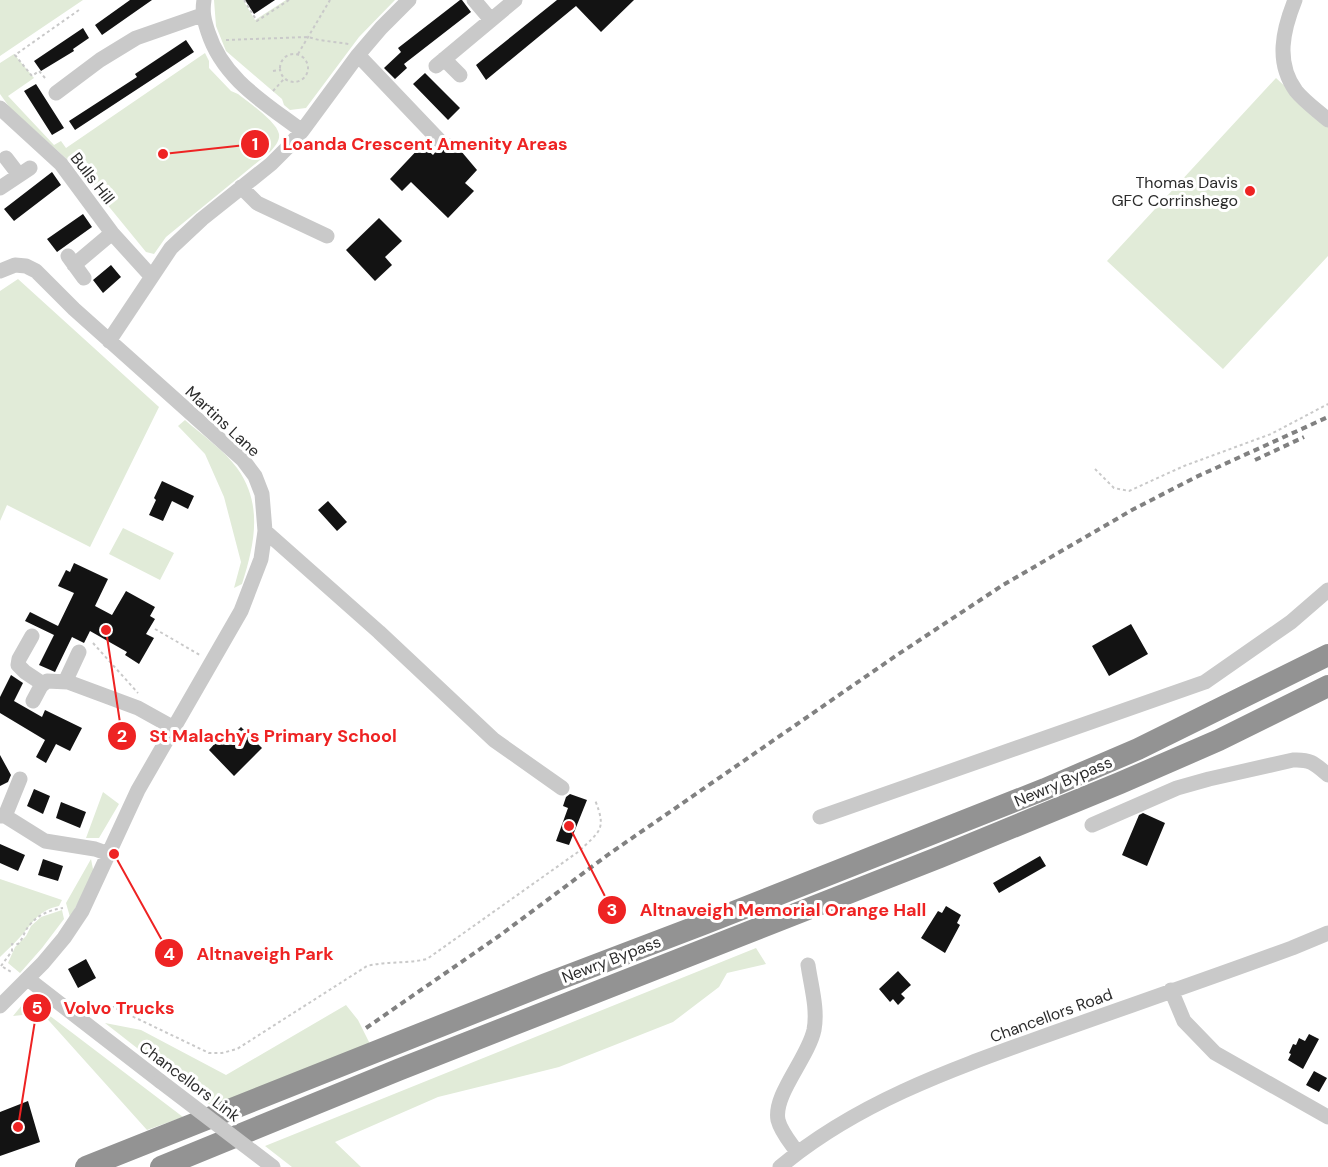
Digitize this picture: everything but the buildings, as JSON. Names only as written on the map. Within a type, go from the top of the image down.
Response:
[{"type":"highway","name":"Newry Bypass","points":[[86,1167],[1045,789],[1138,749],[1328,654]]},
{"type":"highway","name":"Newry Bypass","points":[[161,1167],[398,1070],[940,857],[1120,783],[1219,740],[1328,686]]},
{"type":"street","points":[[109,341],[171,248],[202,219],[271,164],[302,131],[362,50],[409,0]]},
{"type":"street","points":[[474,0],[491,20]]},
{"type":"street","points":[[460,75],[440,62],[515,0]]},
{"type":"street","points":[[1295,0],[1285,26],[1282,53],[1287,74],[1296,91],[1328,120]]},
{"type":"street","points":[[56,93],[100,60],[136,38],[203,8],[212,43],[225,67],[244,87],[302,131]]},
{"type":"street","points":[[362,50],[439,140]]},
{"type":"street","name":"Bulls Hill","points":[[0,108],[61,164],[112,233],[151,276]]},
{"type":"street","points":[[0,188],[24,172],[6,158]]},
{"type":"street","points":[[241,187],[257,203],[327,236]]},
{"type":"street","points":[[84,278],[71,260],[112,233]]},
{"type":"street","name":"Martins Lane","points":[[0,271],[15,265],[26,266],[36,271],[109,341],[243,460],[255,476],[262,494],[265,531],[261,559],[241,610],[213,663],[138,790],[82,911],[64,938],[27,980],[0,1006]]},
{"type":"street","points":[[265,531],[379,632],[494,740],[562,788]]},
{"type":"street","points":[[820,817],[1205,682],[1291,622],[1328,590]]},
{"type":"street","points":[[32,636],[18,665],[43,684]]},
{"type":"street","points":[[65,682],[79,652]]},
{"type":"street","points":[[33,701],[47,681],[65,682],[138,708],[174,728]]},
{"type":"street","points":[[1092,825],[1177,788],[1293,760],[1305,759],[1314,763],[1328,775]]},
{"type":"street","points":[[20,779],[2,816],[45,841],[94,849],[109,854]]},
{"type":"street","name":"Chancellors Road","points":[[780,1167],[797,1152],[852,1116],[920,1083],[1171,990],[1217,976],[1328,933]]},
{"type":"street","points":[[797,1152],[778,1122],[777,1111],[780,1100],[814,1031],[815,1014],[808,965]]},
{"type":"street","name":"Chancellors Link","points":[[27,980],[273,1167]]},
{"type":"street","points":[[1171,990],[1184,1021],[1215,1053],[1328,1117]]},
{"type":"path","points":[[244,0],[257,21],[289,0]]},
{"type":"path","points":[[298,54],[330,0]]},
{"type":"path","points":[[45,78],[39,71],[32,76],[15,55],[79,10]]},
{"type":"path","points":[[219,40],[308,37],[362,50]]},
{"type":"path","points":[[289,54],[298,54],[306,60],[307,74],[302,80],[297,82],[284,79],[280,70],[285,57],[289,54]]},
{"type":"path","points":[[273,71],[280,70]]},
{"type":"path","points":[[271,94],[284,79]]},
{"type":"path","points":[[1095,469],[1114,488],[1129,491],[1184,466],[1270,434],[1328,404]]},
{"type":"path","points":[[155,630],[202,657]]},
{"type":"path","points":[[93,643],[144,700]]},
{"type":"path","points":[[82,1022],[97,1010],[113,1007],[209,1053],[222,1053],[237,1049],[367,966],[385,961],[409,963],[427,959],[578,852],[598,833],[602,819],[595,800]]},
{"type":"path","points":[[1,966],[12,951],[12,944],[18,944],[22,940],[30,924],[43,913],[63,908]]},
{"type":"green space","points":[[0,0],[83,0],[0,56]]},
{"type":"green space","points":[[214,0],[243,0],[255,20],[286,0],[395,0],[359,37],[306,108],[290,110],[284,105],[282,99],[226,51],[216,26]]},
{"type":"green space","points":[[205,53],[209,61],[209,68],[231,91],[268,118],[277,129],[279,139],[271,151],[166,237],[154,254],[146,252],[79,170],[10,108],[0,94],[0,63],[14,54],[34,78],[8,96],[54,145],[61,141],[66,148]]},
{"type":"green space","name":"Thomas Davis GFC Corrinshego","points":[[1276,78],[1328,126],[1328,256],[1223,369],[1107,261]]},
{"type":"green space","points":[[18,279],[159,407],[90,547],[7,505],[0,521],[0,291]]},
{"type":"green space","points":[[185,420],[232,462],[251,496],[253,539],[242,584],[234,588],[241,562],[224,497],[205,454],[178,426]]},
{"type":"green space","points":[[123,528],[174,553],[160,580],[109,554]]},
{"type":"green space","points":[[103,792],[119,804],[99,838],[86,838]]},
{"type":"green space","points":[[91,859],[94,874],[70,917],[66,903]]},
{"type":"green space","points":[[0,879],[62,900],[59,906],[37,917],[0,957]]},
{"type":"green space","points":[[62,910],[64,919],[20,973],[8,963],[15,947],[41,917]]},
{"type":"green space","points":[[756,948],[766,964],[727,973],[719,987],[673,1022],[559,1067],[438,1097],[335,1142],[361,1167],[292,1167],[265,1146]]},
{"type":"green space","points":[[33,1003],[183,1117],[147,1130],[42,1013],[13,1016],[22,1005]]},
{"type":"green space","points":[[346,1005],[358,1020],[370,1044],[215,1109],[105,1023],[141,1030],[226,1075]]},
{"type":"railway","points":[[366,1028],[499,936],[609,854],[897,655],[1003,585],[1132,510],[1196,477],[1328,417]]},
{"type":"railway","points":[[1255,460],[1304,437]]},
{"type":"place","name":"Loanda Crescent Amenity Areas","points":[[163,154]]},
{"type":"place","name":"Thomas Davis GFC Corrinshego","points":[[1250,191]]},
{"type":"place","name":"St Malachy's Primary School","points":[[106,630]]},
{"type":"place","name":"Altnaveigh Memorial Orange Hall","points":[[569,826]]},
{"type":"place","name":"Altnaveigh Park","points":[[114,854]]},
{"type":"place","name":"Volvo Trucks","points":[[18,1127]]}]
